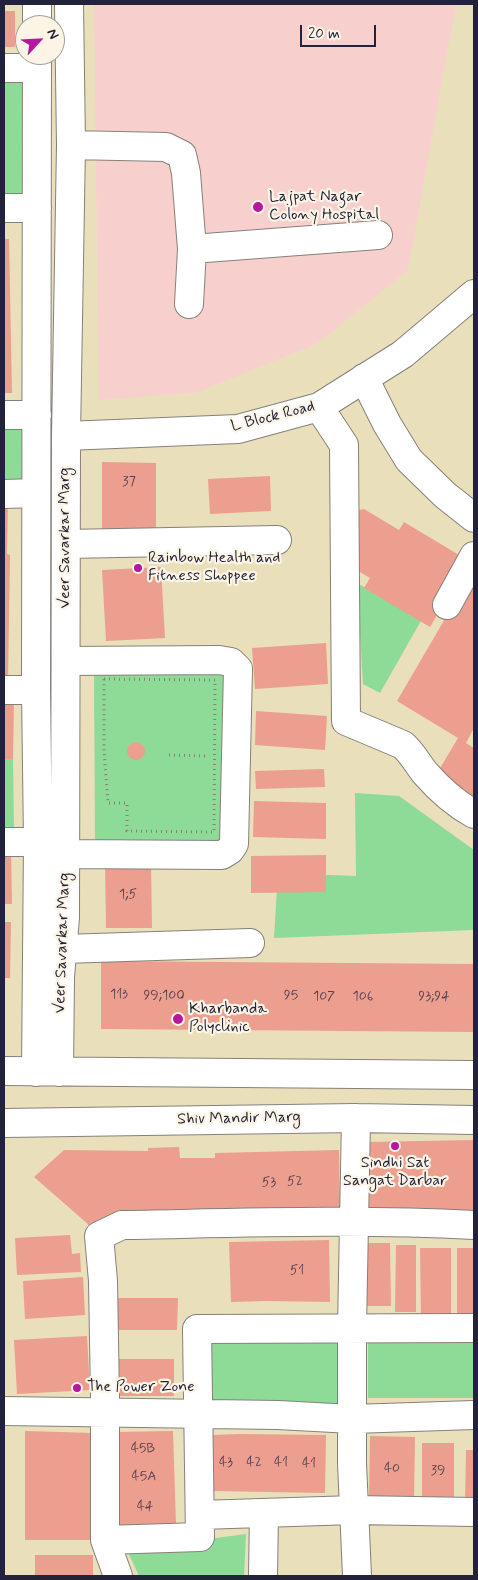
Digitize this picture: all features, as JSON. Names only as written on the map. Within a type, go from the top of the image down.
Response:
[{"type":"street","name":"Veer Savarkar Marg","points":[[47,1072],[66,917],[66,436],[71,145],[69,4]]},
{"type":"street","points":[[4,68],[20,65]]},
{"type":"street","name":"Veer Savarkar Marg","points":[[37,65],[36,690],[38,842],[47,1072]]},
{"type":"street","points":[[71,145],[166,147],[182,155],[186,173],[192,249],[189,304]]},
{"type":"street","points":[[4,208],[37,208]]},
{"type":"street","points":[[192,249],[378,236]]},
{"type":"street","name":"L Block Road","points":[[66,436],[238,429],[319,407],[403,354],[474,294]]},
{"type":"street","points":[[364,378],[387,424],[409,460],[445,495],[474,518]]},
{"type":"street","points":[[319,407],[344,444],[346,721],[403,745],[445,793],[474,814]]},
{"type":"street","points":[[4,415],[37,415]]},
{"type":"street","points":[[4,494],[36,494]]},
{"type":"street","points":[[66,544],[278,540]]},
{"type":"street","points":[[447,605],[474,556]]},
{"type":"street","points":[[66,661],[219,660],[231,662],[238,669],[234,844],[230,850],[222,855],[66,854]]},
{"type":"street","points":[[4,690],[36,690]]},
{"type":"street","points":[[4,842],[38,842]]},
{"type":"street","points":[[62,949],[250,943]]},
{"type":"street","points":[[4,1071],[474,1075]]},
{"type":"street","points":[[356,1118],[353,1222],[352,1419],[357,1576]]},
{"type":"street","name":"Shiv Mandir Marg","points":[[4,1123],[356,1118],[474,1120]]},
{"type":"street","points":[[118,1576],[105,1540],[103,1281],[99,1236],[122,1225],[397,1221],[474,1225]]},
{"type":"street","points":[[105,1540],[200,1536],[197,1329],[474,1328]]},
{"type":"street","points":[[4,1411],[278,1415],[352,1419],[474,1415]]},
{"type":"street","points":[[200,1515],[354,1510],[474,1512]]},
{"type":"street","points":[[263,1576],[264,1512]]},
{"type":"path","points":[[104,679],[215,680],[214,756],[214,832],[127,831],[127,803],[108,803],[104,750],[104,679]]},
{"type":"path","points":[[169,755],[214,756]]},
{"type":"shaded area","name":"Lajpat Nagar Colony Hospital","points":[[94,4],[456,4],[408,270],[318,343],[198,392],[99,400]]},
{"type":"green space","points":[[4,75],[27,75],[29,200],[4,200]]},
{"type":"green space","points":[[22,418],[24,488],[4,489],[4,419]]},
{"type":"green space","points":[[357,583],[422,619],[380,693],[363,684]]},
{"type":"green space","points":[[227,668],[223,843],[95,845],[94,669]]},
{"type":"green space","points":[[4,759],[13,759],[14,833],[4,833]]},
{"type":"green space","points":[[355,793],[399,796],[474,850],[474,930],[274,938],[278,873],[356,876]]},
{"type":"green space","points":[[210,1341],[339,1341],[340,1405],[211,1400]]},
{"type":"green space","points":[[368,1342],[474,1342],[474,1398],[368,1398]]},
{"type":"green space","points":[[246,1534],[244,1576],[139,1576],[127,1550]]},
{"type":"building","points":[[4,11],[15,11],[15,47],[4,47]]},
{"type":"building","points":[[4,239],[9,239],[12,393],[4,393]]},
{"type":"building","points":[[102,462],[156,463],[156,533],[102,534]]},
{"type":"building","points":[[270,476],[271,511],[210,514],[208,479]]},
{"type":"building","points":[[4,500],[8,500],[7,554],[10,555],[8,680],[4,679]]},
{"type":"building","points":[[364,509],[399,530],[404,522],[469,561],[430,627],[364,588],[370,578],[348,565],[349,512]]},
{"type":"building","points":[[161,567],[165,638],[106,641],[102,570]]},
{"type":"building","points":[[474,569],[474,728],[466,743],[474,748],[474,799],[436,775],[458,738],[397,701]]},
{"type":"building","points":[[326,643],[328,684],[255,689],[252,648]]},
{"type":"building","points":[[4,698],[14,698],[13,759],[4,759]]},
{"type":"building","points":[[256,711],[327,716],[325,750],[255,745]]},
{"type":"building","points":[[132,742],[140,742],[145,747],[143,758],[132,760],[127,755],[127,747]]},
{"type":"building","points":[[324,769],[325,787],[256,789],[255,771]]},
{"type":"building","points":[[254,801],[326,803],[326,839],[253,837]]},
{"type":"building","points":[[4,848],[11,848],[12,904],[4,904]]},
{"type":"building","points":[[326,855],[326,892],[251,893],[251,856]]},
{"type":"building","points":[[105,863],[151,863],[152,928],[106,928]]},
{"type":"building","points":[[4,922],[11,922],[10,978],[4,978]]},
{"type":"building","points":[[101,961],[474,964],[474,1032],[101,1029]]},
{"type":"building","points":[[474,1140],[474,1217],[369,1216],[367,1142]]},
{"type":"building","points":[[179,1147],[180,1158],[215,1158],[215,1153],[339,1150],[340,1212],[109,1216],[89,1225],[34,1177],[64,1150],[148,1151],[148,1148]]},
{"type":"building","points":[[70,1235],[72,1254],[80,1253],[81,1272],[17,1275],[15,1238]]},
{"type":"building","points":[[329,1240],[330,1302],[231,1302],[229,1242]]},
{"type":"building","points":[[362,1243],[390,1243],[391,1306],[363,1306]]},
{"type":"building","points":[[396,1245],[416,1245],[416,1312],[395,1312]]},
{"type":"building","points":[[420,1248],[451,1248],[451,1318],[421,1318]]},
{"type":"building","points":[[457,1248],[474,1248],[474,1315],[457,1315]]},
{"type":"building","points":[[83,1277],[85,1315],[25,1319],[23,1281]]},
{"type":"building","points":[[107,1298],[178,1298],[177,1330],[107,1330]]},
{"type":"building","points":[[87,1336],[90,1390],[17,1394],[14,1340]]},
{"type":"building","points":[[112,1359],[174,1359],[174,1396],[112,1396]]},
{"type":"building","points":[[25,1431],[94,1433],[91,1540],[25,1540]]},
{"type":"building","points":[[173,1431],[176,1525],[115,1526],[112,1432]]},
{"type":"building","points":[[212,1435],[326,1435],[325,1493],[212,1491]]},
{"type":"building","points":[[370,1436],[415,1437],[414,1501],[369,1500]]},
{"type":"building","points":[[422,1443],[454,1443],[454,1500],[422,1499]]},
{"type":"building","points":[[466,1450],[474,1450],[474,1503],[465,1502]]},
{"type":"building","points":[[35,1555],[93,1555],[93,1576],[35,1576]]},
{"type":"place","name":"Lajpat Nagar Colony Hospital","points":[[258,207]]},
{"type":"place","name":"Rainbow Health and Fitness Shoppee","points":[[138,568]]},
{"type":"place","name":"Kharbanda Polyclinic","points":[[178,1019]]},
{"type":"place","name":"Sindhi Sat Sangat Darbar","points":[[395,1146]]},
{"type":"place","name":"The Power Zone","points":[[77,1388]]}]
